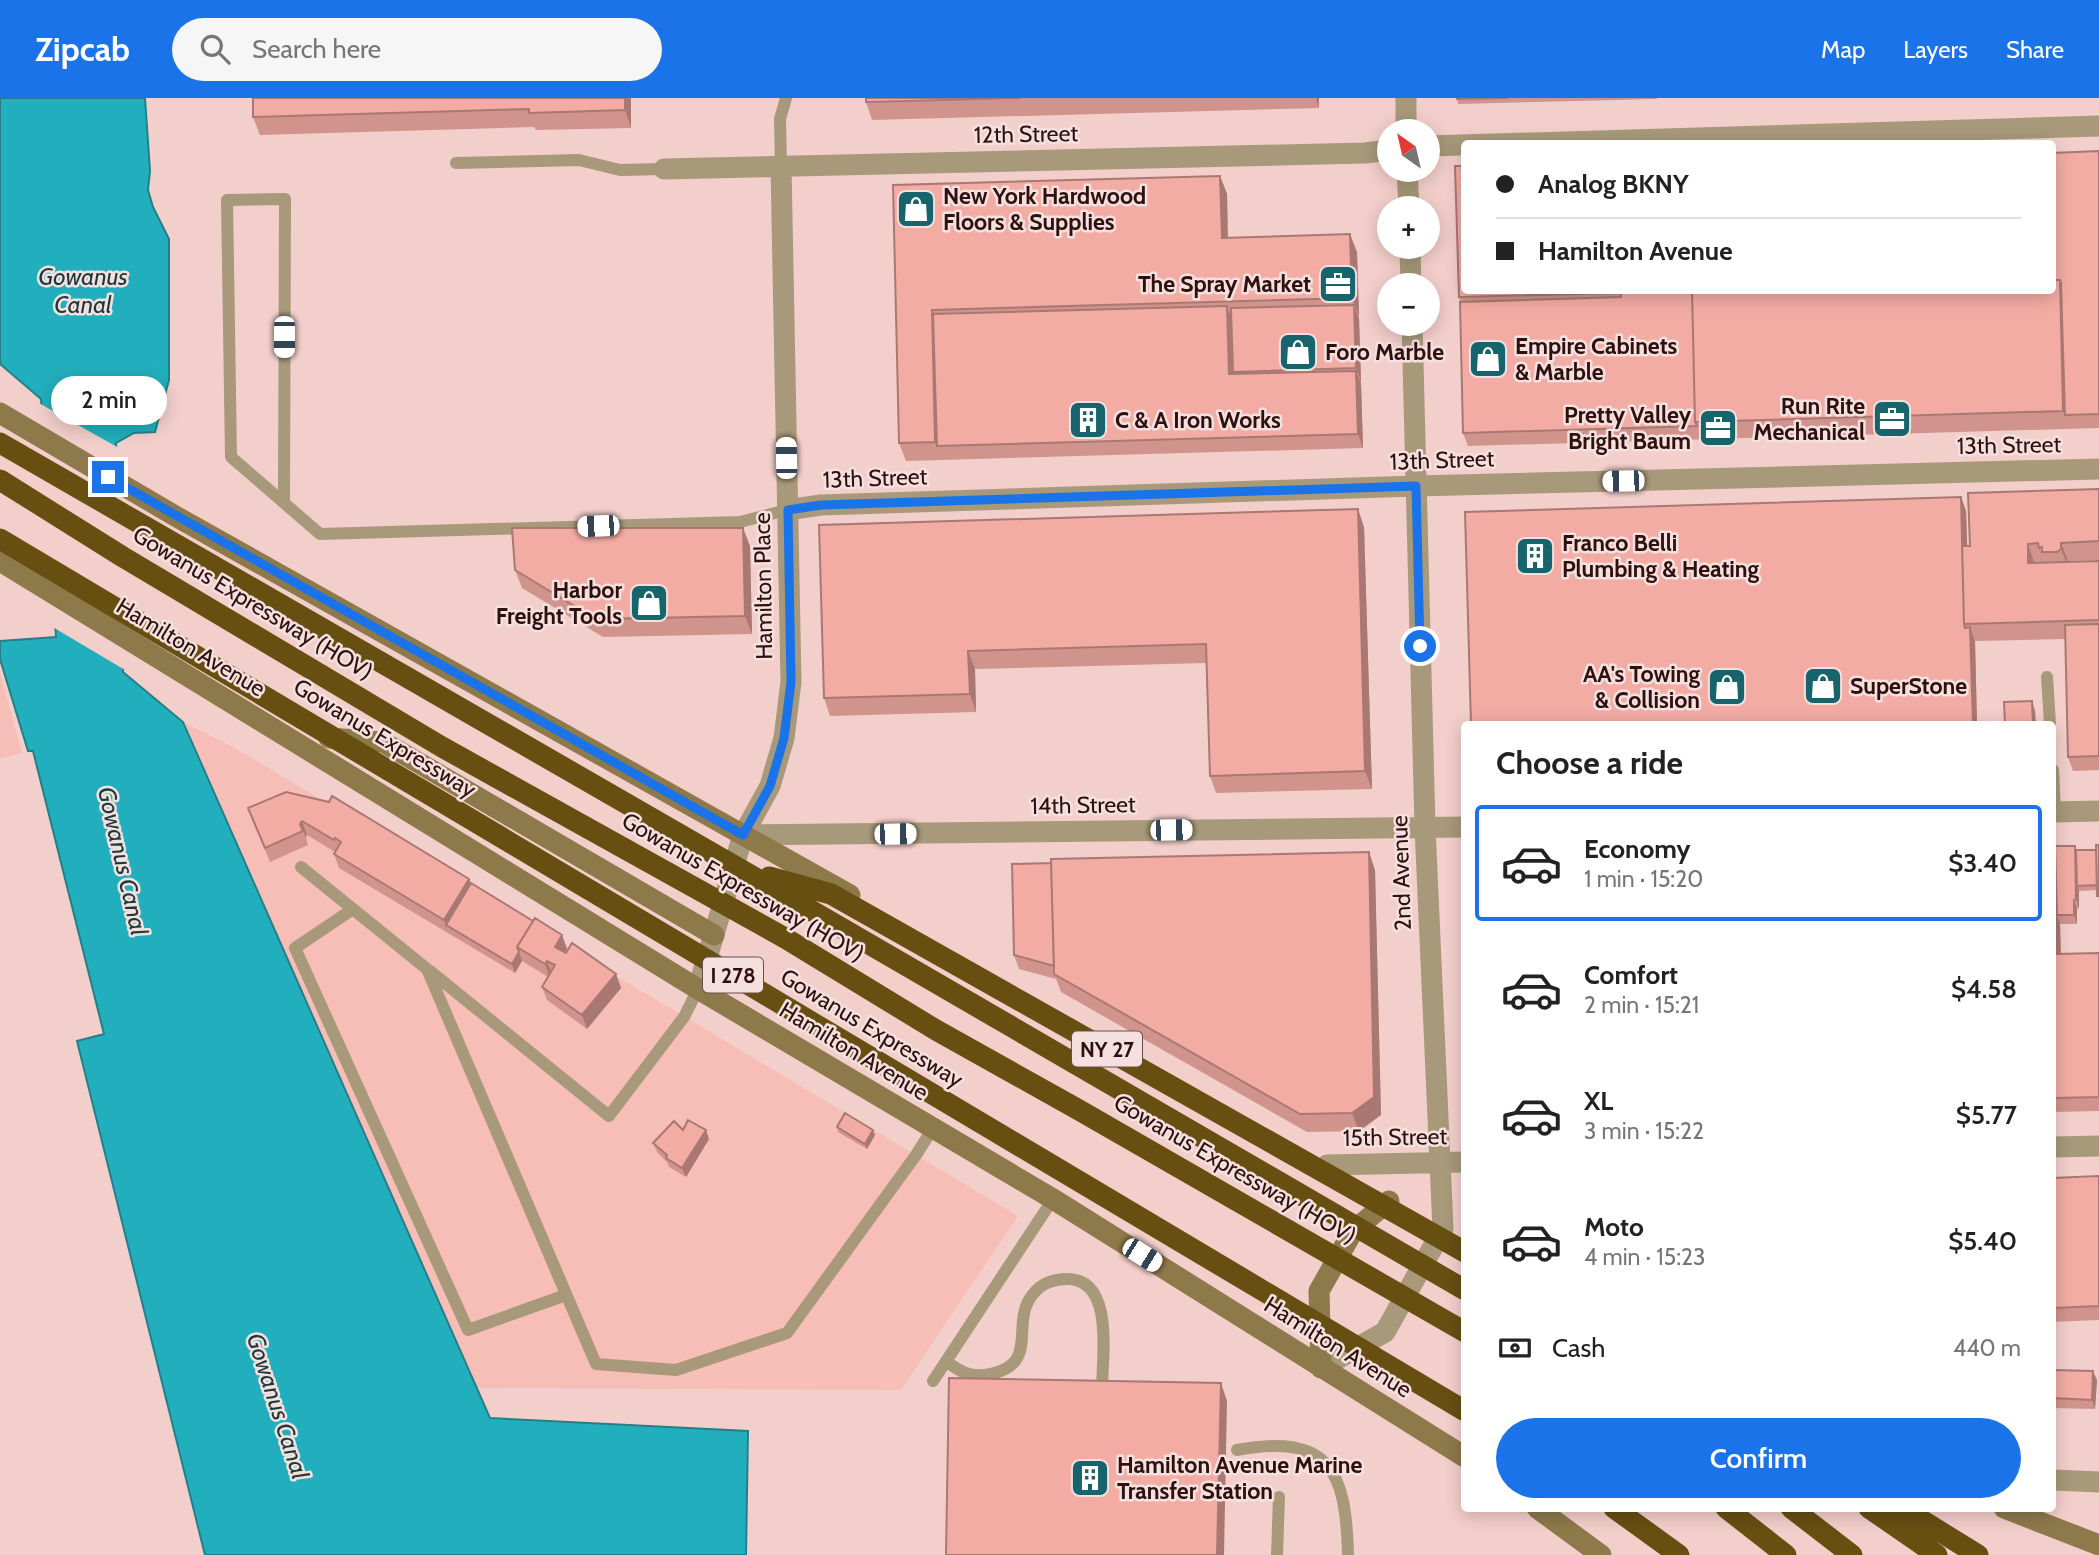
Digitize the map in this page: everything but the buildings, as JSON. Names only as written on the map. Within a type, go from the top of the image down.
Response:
[{"type":"highway","points":[[0,443],[1461,1288]]},
{"type":"highway","name":"Gowanus Expressway (HOV)","points":[[0,480],[442,747],[785,938],[936,1030],[1461,1330]]},
{"type":"highway","name":"Gowanus Expressway","points":[[0,539],[1461,1409]]},
{"type":"highway","name":"NY 27","points":[[740,869],[831,894],[1461,1250]]},
{"type":"highway","points":[[1620,1512],[1679,1555]]},
{"type":"highway","points":[[1731,1512],[1786,1555]]},
{"type":"highway","points":[[1796,1512],[1852,1555]]},
{"type":"highway","points":[[1875,1512],[1937,1555]]},
{"type":"highway","points":[[1908,1512],[1978,1555]]},
{"type":"main road","points":[[0,414],[177,517],[1461,1240]]},
{"type":"main road","name":"Hamilton Avenue","points":[[0,561],[698,989],[1053,1199],[1461,1455]]},
{"type":"main road","points":[[282,734],[383,742],[714,935]]},
{"type":"main road","points":[[1321,1368],[1319,1291],[1353,1231],[1389,1201]]},
{"type":"main road","points":[[1542,1512],[1601,1555]]},
{"type":"main road","points":[[2014,1512],[2099,1545]]},
{"type":"street","points":[[1406,98],[1406,119]]},
{"type":"street","points":[[1629,140],[2099,126]]},
{"type":"street","points":[[1440,146],[1461,145]]},
{"type":"street","name":"12th Street","points":[[664,169],[1377,152]]},
{"type":"street","name":"Hamilton Place","points":[[698,989],[743,835],[770,786],[784,738],[791,682],[780,166]]},
{"type":"street","name":"2nd Avenue","points":[[1412,336],[1425,827],[1443,1229]]},
{"type":"street","name":"13th Street","points":[[788,510],[821,505],[1416,486],[2099,469]]},
{"type":"street","points":[[2056,812],[2099,811]]},
{"type":"street","name":"14th Street","points":[[743,835],[1461,827]]},
{"type":"street","points":[[2056,1147],[2099,1146]]},
{"type":"street","name":"15th Street","points":[[1327,1165],[1461,1162]]},
{"type":"street","points":[[1321,1368],[1385,1332],[1443,1229]]},
{"type":"street","points":[[2056,1480],[2099,1482]]},
{"type":"lane","points":[[780,166],[780,119],[786,98]]},
{"type":"lane","points":[[456,163],[579,160],[620,170],[664,169]]},
{"type":"lane","points":[[284,503],[285,199],[226,200],[231,457],[284,503],[320,534],[740,522],[788,510]]},
{"type":"lane","points":[[2047,677],[2050,721]]},
{"type":"lane","points":[[301,867],[609,1116],[684,1017],[698,989]]},
{"type":"lane","points":[[353,909],[295,948],[468,1330],[566,1295]]},
{"type":"lane","points":[[427,969],[596,1364],[676,1370],[787,1333],[933,1128]]},
{"type":"lane","points":[[933,1381],[1053,1199]]},
{"type":"lane","points":[[946,1361],[960,1372],[971,1375],[985,1375],[1008,1368],[1018,1359],[1022,1348],[1023,1320],[1032,1295],[1047,1283],[1071,1279],[1090,1289],[1101,1308],[1102,1390]]},
{"type":"lane","points":[[1237,1450],[1275,1445],[1294,1447],[1311,1453],[1326,1464],[1337,1478],[1342,1492],[1346,1509],[1348,1555]]},
{"type":"lane","points":[[1277,1555],[1279,1497]]},
{"type":"shaded area","points":[[0,673],[22,753],[0,759]]},
{"type":"shaded area","points":[[185,723],[235,748],[1018,1216],[901,1390],[477,1388]]},
{"type":"water","name":"Gowanus Canal","points":[[0,98],[145,98],[150,171],[148,190],[153,207],[169,239],[169,380],[155,432],[134,433],[116,443],[123,672],[183,722],[490,1418],[748,1431],[746,1555],[205,1555],[77,1041],[104,1034],[33,751],[28,751],[0,659],[0,641],[56,637],[41,399],[0,364]]},
{"type":"pier","points":[[37,402],[119,448],[125,670],[51,626]]},
{"type":"place","name":"New York Hardwood Floors & Supplies","points":[[916,209]]},
{"type":"place","name":"The Spray Market","points":[[1338,284]]},
{"type":"place","name":"Foro Marble","points":[[1298,352]]},
{"type":"place","name":"Empire Cabinets & Marble","points":[[1488,359]]},
{"type":"place","name":"Run Rite Mechanical","points":[[1892,419]]},
{"type":"place","name":"C & A Iron Works","points":[[1088,420]]},
{"type":"place","name":"Pretty Valley Bright Baum","points":[[1718,428]]},
{"type":"place","name":"Franco Belli Plumbing & Heating","points":[[1535,556]]},
{"type":"place","name":"Harbor Freight Tools","points":[[649,603]]},
{"type":"place","name":"SuperStone","points":[[1823,686]]},
{"type":"place","name":"AA's Towing & Collision","points":[[1727,687]]},
{"type":"place","name":"Hamilton Avenue Marine Transfer Station","points":[[1090,1478]]},
{"type":"route","points":[[108,477],[743,835],[770,786],[784,738],[791,682],[788,510],[821,505],[1416,486],[1420,646]]}]
